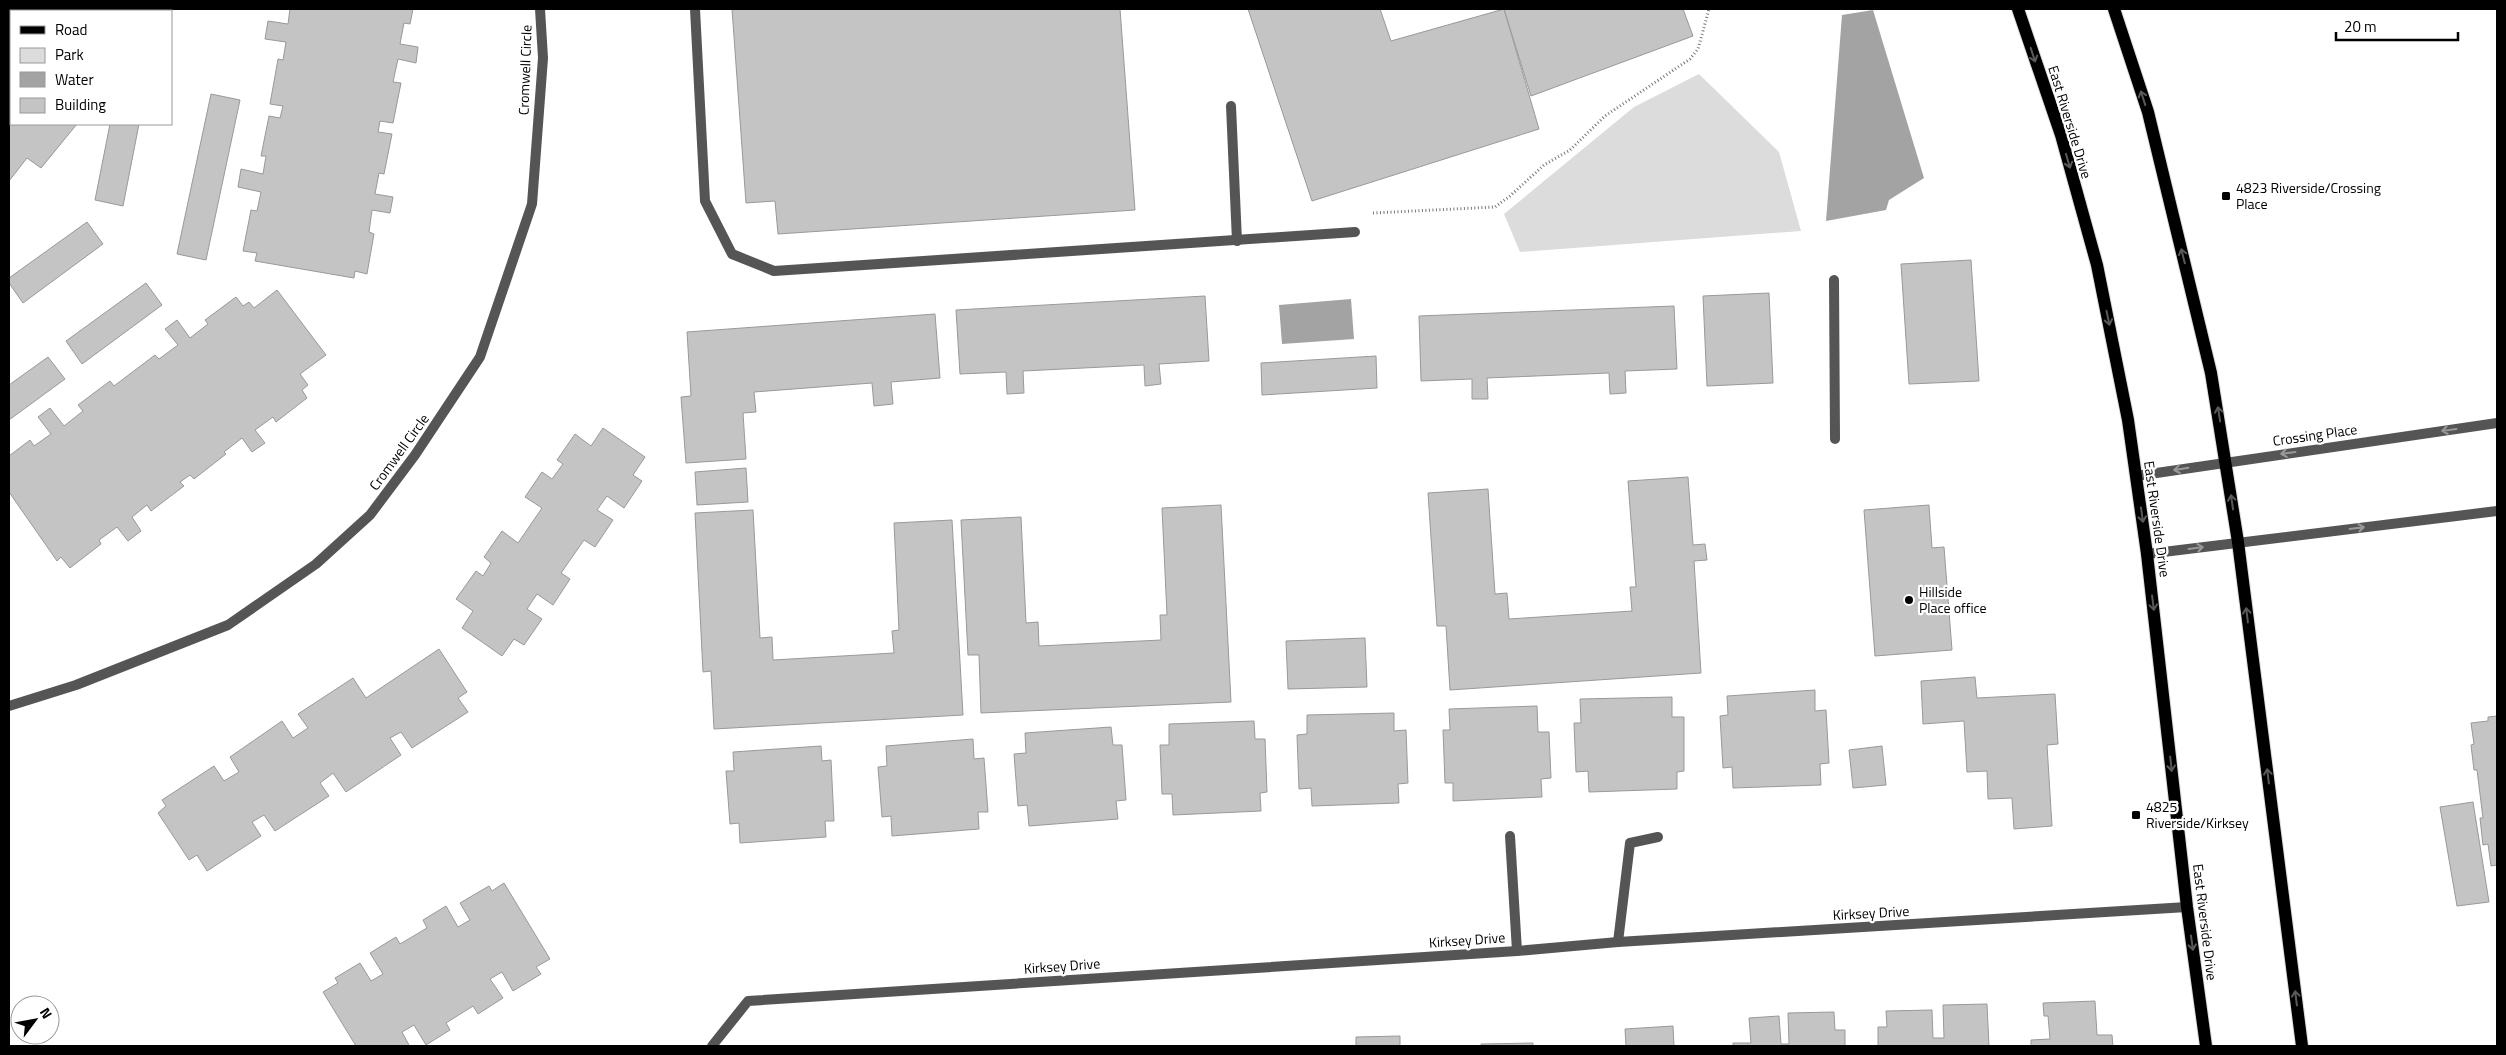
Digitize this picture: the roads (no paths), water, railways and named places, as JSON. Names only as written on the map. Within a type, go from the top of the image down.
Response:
[{"type":"main road","name":"East Riverside Drive","points":[[2018,9],[2060,135],[2097,265],[2128,420],[2147,554],[2187,907],[2206,1046]]},
{"type":"main road","points":[[2114,9],[2148,112],[2212,373],[2238,542],[2302,1046]]},
{"type":"street","name":"Cromwell Circle","points":[[9,706],[76,685],[228,625],[316,564],[370,515],[416,455],[480,357],[532,204],[543,58],[540,9]]},
{"type":"street","points":[[695,9],[705,201],[732,254],[774,271],[1355,232]]},
{"type":"street","points":[[1231,106],[1237,240]]},
{"type":"street","points":[[1834,280],[1835,439]]},
{"type":"street","name":"Crossing Place","points":[[2136,476],[2497,422]]},
{"type":"street","points":[[2147,554],[2497,511]]},
{"type":"street","points":[[1510,836],[1517,951]]},
{"type":"street","points":[[1618,942],[1630,843],[1658,837]]},
{"type":"street","name":"Kirksey Drive","points":[[712,1046],[748,1001],[1517,951],[1618,942],[2187,907]]},
{"type":"water","points":[[1873,10],[1924,178],[1889,200],[1886,210],[1826,221],[1842,15]]},
{"type":"water","points":[[1351,299],[1354,339],[1282,344],[1279,305]]},
{"type":"place","name":"4823 Riverside/Crossing Place","points":[[2226,196]]},
{"type":"place","name":"Hillside Place office","points":[[1909,600]]},
{"type":"place","name":"4825 Riverside/Kirksey","points":[[2136,815]]}]
